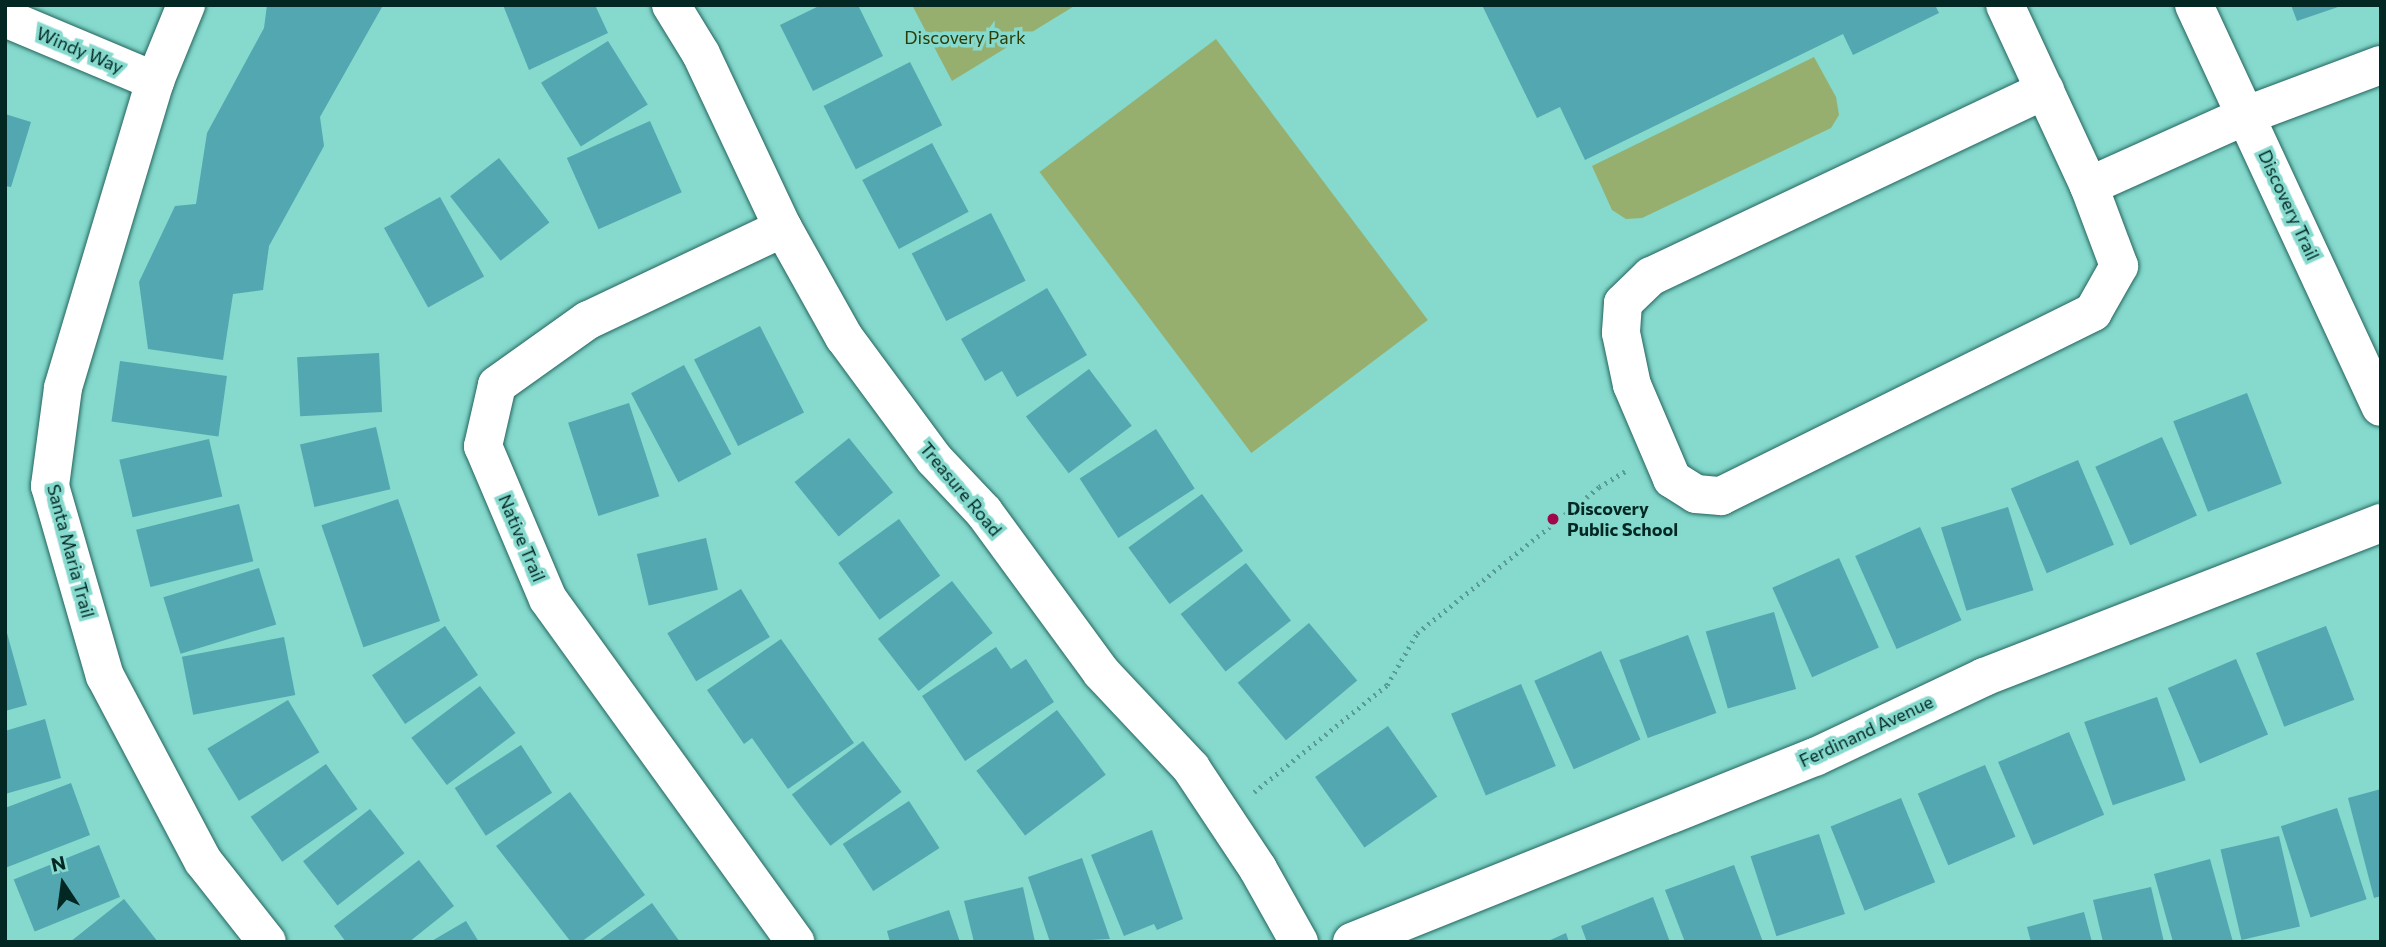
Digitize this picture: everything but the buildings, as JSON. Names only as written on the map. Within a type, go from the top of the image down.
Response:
[{"type":"street","name":"Santa Maria Trail","points":[[187,5],[155,81],[63,387],[50,486],[105,676],[203,861],[267,942]]},
{"type":"street","name":"Treasure Road","points":[[671,5],[701,54],[783,228],[844,337],[891,404],[984,512],[1101,672],[1191,768],[1224,817],[1298,942]]},
{"type":"street","points":[[2005,5],[2045,90],[2089,186],[2119,266],[2093,312],[1721,496],[1696,494],[1671,479],[1632,385],[1621,333],[1623,303],[1651,276],[2045,90]]},
{"type":"street","name":"Discovery Trail","points":[[2194,5],[2381,407]]},
{"type":"street","name":"Windy Way","points":[[5,18],[155,81]]},
{"type":"street","points":[[2089,186],[2247,116],[2381,65]]},
{"type":"street","name":"Native Trail","points":[[783,228],[588,320],[498,385],[483,446],[548,599],[795,942]]},
{"type":"street","name":"Ferdinand Avenue","points":[[1352,942],[1815,757],[1984,677],[2381,523]]},
{"type":"path","points":[[1224,817],[1387,685],[1417,633],[1598,487],[1659,451]]},
{"type":"green space","name":"Discovery Park","points":[[912,5],[1076,5],[952,81]]},
{"type":"green space","points":[[1216,39],[1428,320],[1251,453],[1040,172]]},
{"type":"green space","points":[[1814,57],[1836,97],[1839,115],[1831,128],[1642,218],[1626,219],[1612,210],[1592,166]]},
{"type":"place","name":"Discovery Public School","points":[[1553,519]]}]
